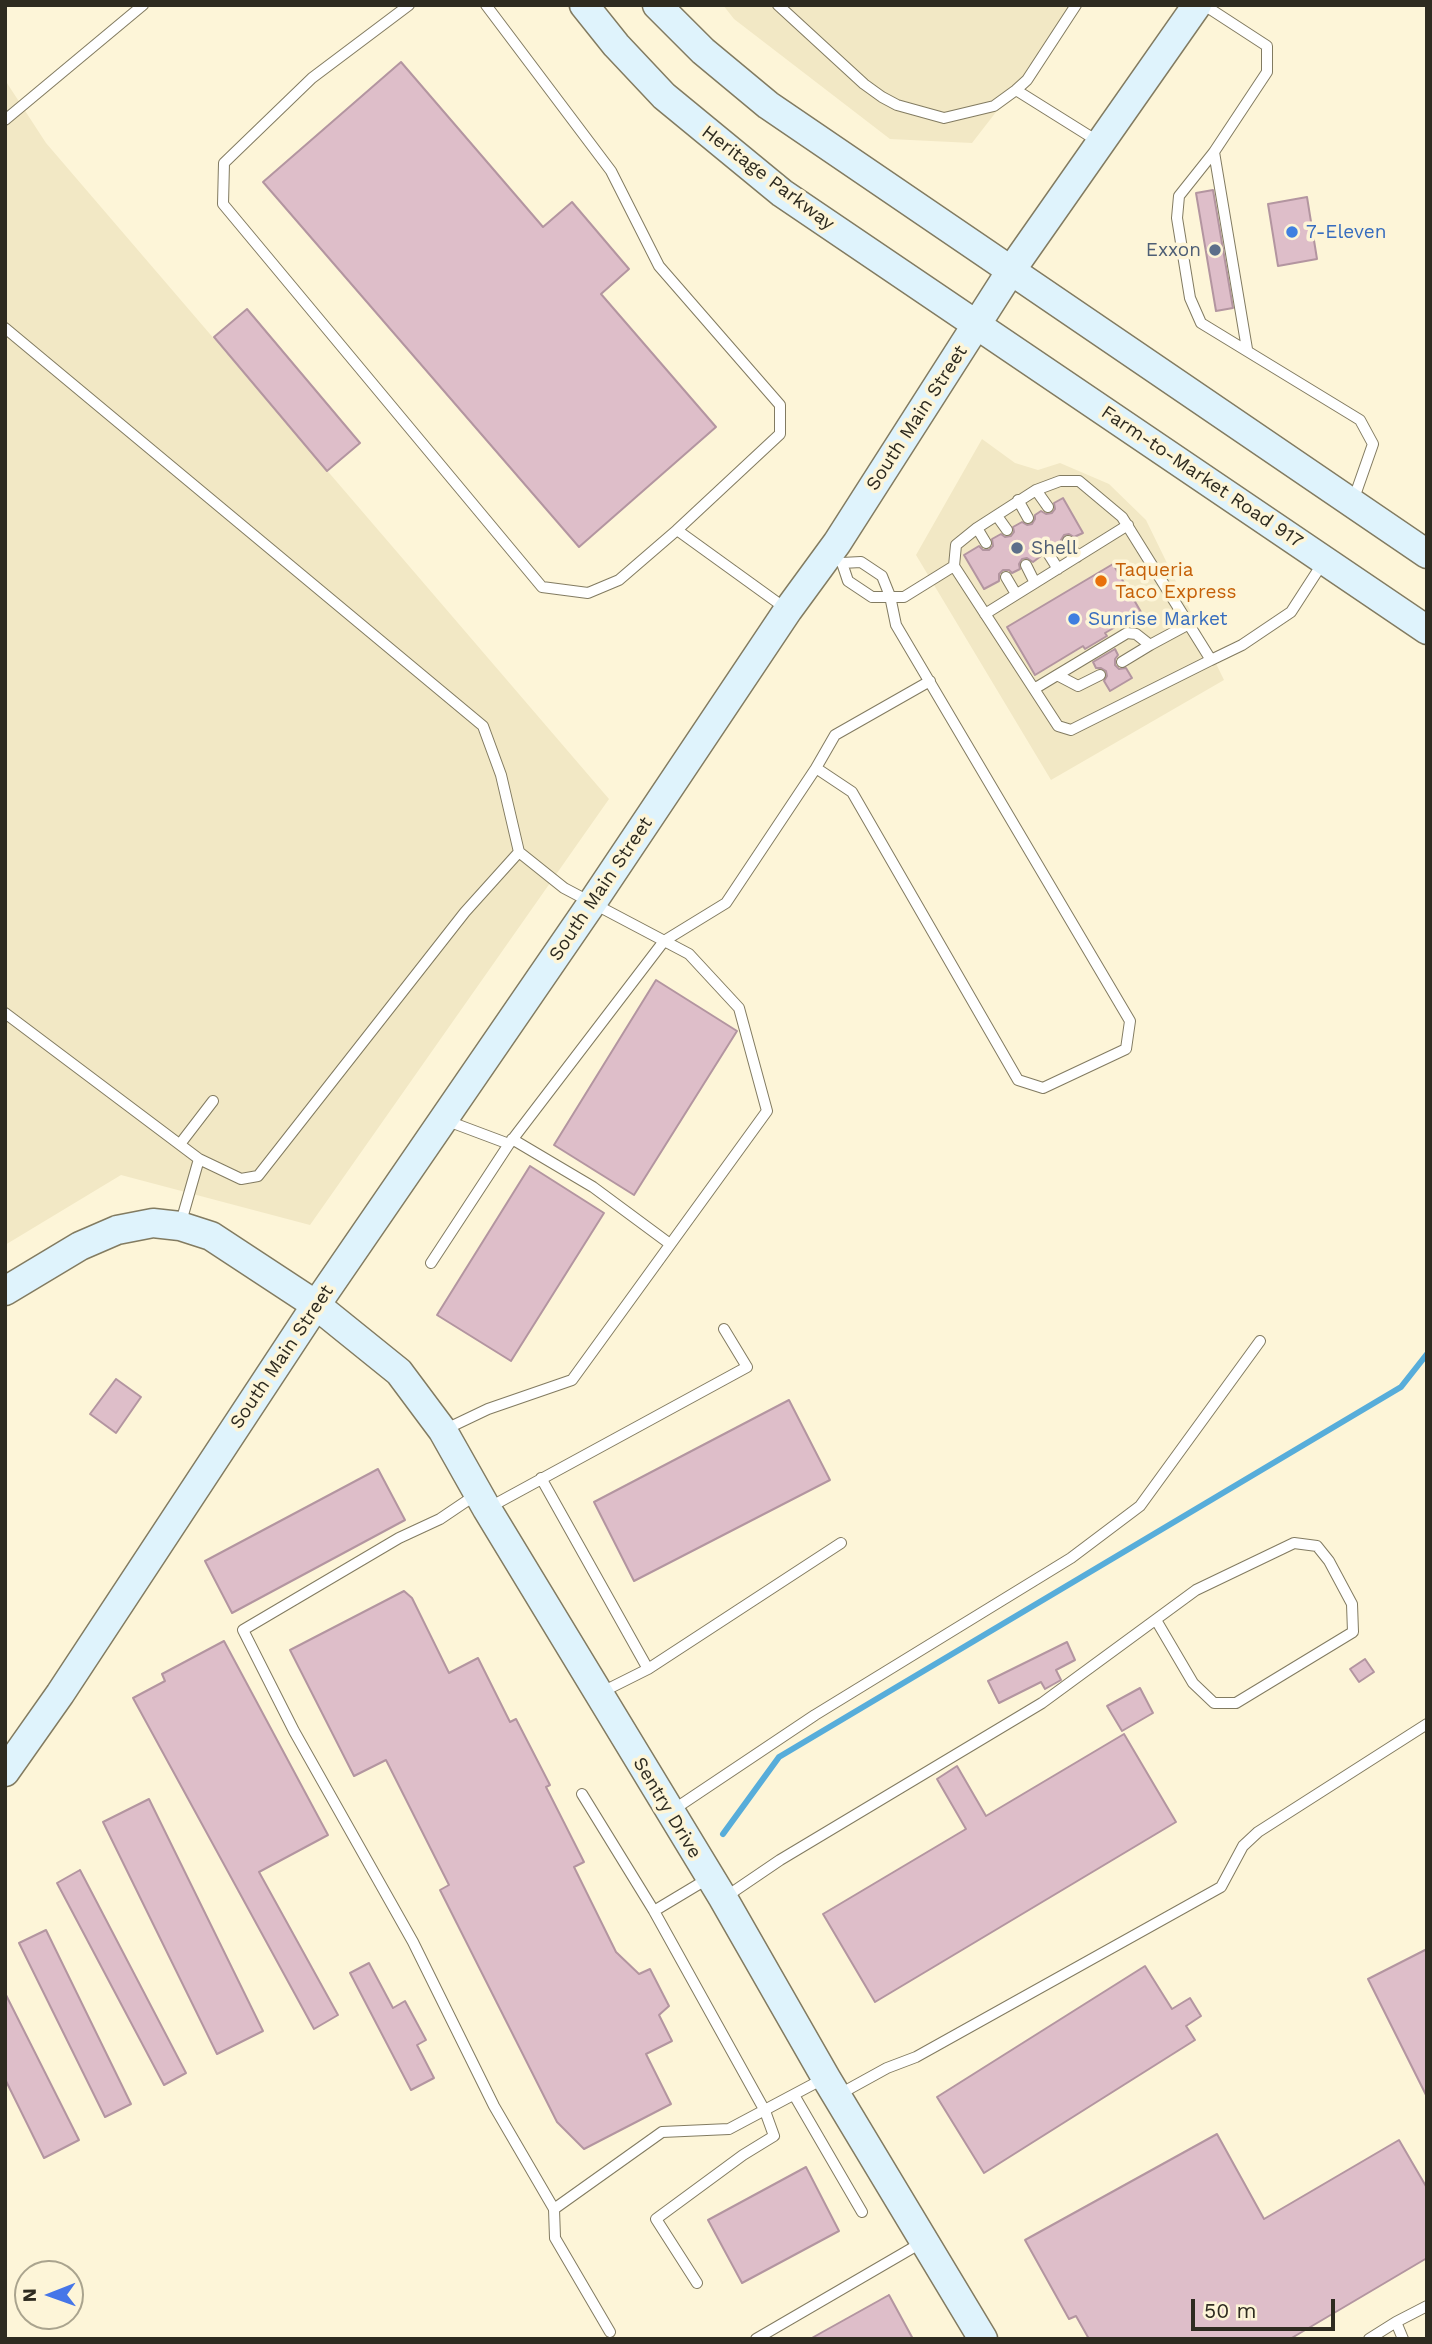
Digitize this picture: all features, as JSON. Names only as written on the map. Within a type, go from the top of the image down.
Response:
[{"type":"main road","name":"Heritage Parkway","points":[[584,5],[616,45],[664,96],[721,145],[782,193],[976,325]]},
{"type":"main road","points":[[656,5],[703,51],[768,105],[1427,554]]},
{"type":"main road","name":"South Main Street","points":[[5,1772],[316,1305],[592,903],[788,610],[835,559],[976,325],[1194,7]]},
{"type":"main road","name":"Farm-to-Market Road 917","points":[[976,325],[1427,630]]},
{"type":"main road","name":"Sentry Drive","points":[[5,1291],[80,1246],[117,1230],[153,1223],[180,1226],[211,1236],[316,1305],[399,1372],[443,1431],[482,1502],[716,1888],[983,2339]]},
{"type":"lane","points":[[5,120],[143,5]]},
{"type":"lane","points":[[409,5],[312,78],[224,163],[223,204],[542,587],[588,593],[619,580],[780,434],[780,405],[659,267],[611,171],[486,5]]},
{"type":"lane","points":[[778,5],[863,84],[897,105],[936,117],[950,118],[993,106],[1017,90],[1027,80],[1076,5]]},
{"type":"lane","points":[[1194,7],[1267,46],[1268,72],[1214,152],[1179,196],[1177,218],[1190,298],[1201,323],[1360,420],[1373,444],[1352,504]]},
{"type":"lane","points":[[1017,90],[1101,143]]},
{"type":"lane","points":[[1214,152],[1247,349]]},
{"type":"lane","points":[[5,328],[483,726],[501,775],[519,852],[564,888],[689,954],[739,1008],[767,1111],[572,1380],[488,1409],[443,1431]]},
{"type":"lane","points":[[1211,660],[1128,525],[1079,481],[1060,481],[1036,490],[977,528],[956,545],[954,566],[1058,726],[1071,730],[1242,645],[1291,611],[1324,561]]},
{"type":"lane","points":[[1036,490],[1048,507]]},
{"type":"lane","points":[[1018,500],[1028,518]]},
{"type":"lane","points":[[996,516],[1007,530]]},
{"type":"lane","points":[[985,614],[1128,525]]},
{"type":"lane","points":[[977,528],[986,543]]},
{"type":"lane","points":[[677,530],[788,610]]},
{"type":"lane","points":[[1068,541],[1077,557]]},
{"type":"lane","points":[[1048,553],[1058,569]]},
{"type":"lane","points":[[816,768],[852,792],[1017,1080],[1044,1088],[1126,1049],[1130,1021],[896,625],[890,596],[882,576],[861,562],[835,559]]},
{"type":"lane","points":[[835,559],[848,581],[872,597],[904,597],[954,566]]},
{"type":"lane","points":[[1026,565],[1035,583]]},
{"type":"lane","points":[[1006,577],[1016,594]]},
{"type":"lane","points":[[1122,662],[1189,624]]},
{"type":"lane","points":[[1034,689],[1127,633],[1136,634],[1150,645]]},
{"type":"lane","points":[[1057,675],[1077,686],[1100,675]]},
{"type":"lane","points":[[430,1264],[510,1141],[664,941],[726,903],[835,735],[930,681]]},
{"type":"lane","points":[[5,1013],[199,1159],[241,1179],[258,1176],[465,912],[519,852]]},
{"type":"lane","points":[[180,1143],[213,1101]]},
{"type":"lane","points":[[444,1120],[510,1141],[593,1187],[670,1244]]},
{"type":"lane","points":[[180,1226],[199,1159]]},
{"type":"lane","points":[[610,2332],[555,2238],[554,2209],[494,2106],[413,1942],[294,1731],[243,1630],[399,1538],[541,1478],[747,1367],[724,1329]]},
{"type":"lane","points":[[669,1812],[815,1715],[1071,1558],[1140,1506],[1260,1341]]},
{"type":"lane","points":[[541,1478],[648,1669]]},
{"type":"lane","points":[[598,1694],[648,1669],[842,1543]]},
{"type":"lane","points":[[654,1911],[780,1860],[1042,1703],[1196,1590],[1294,1543],[1317,1546],[1329,1561],[1352,1604],[1353,1632],[1236,1703],[1214,1703],[1193,1683],[1156,1620]]},
{"type":"lane","points":[[554,2209],[662,2132],[729,2129],[794,2095],[832,2087],[916,2057],[1221,1887],[1243,1846],[1258,1832],[1427,1724]]},
{"type":"lane","points":[[582,1794],[654,1911],[765,2112],[774,2136],[743,2155],[656,2219],[697,2283]]},
{"type":"lane","points":[[794,2095],[862,2212]]},
{"type":"lane","points":[[756,2339],[924,2241]]},
{"type":"lane","points":[[1369,2339],[1427,2306]]},
{"type":"lane","points":[[1396,2322],[1403,2339]]},
{"type":"shaded area","points":[[723,5],[1079,5],[972,143],[890,139],[734,19]]},
{"type":"shaded area","points":[[5,80],[46,143],[609,799],[310,1225],[121,1175],[5,1245]]},
{"type":"shaded area","points":[[982,439],[1015,463],[1038,470],[1060,463],[1109,484],[1146,520],[1224,680],[1051,780],[916,555]]},
{"type":"building","points":[[401,62],[543,227],[572,202],[629,269],[601,294],[716,427],[579,547],[263,182]]},
{"type":"building","name":"Exxon","points":[[1213,190],[1233,308],[1216,311],[1196,193]]},
{"type":"building","name":"7-Eleven","points":[[1307,197],[1317,259],[1278,266],[1268,204]]},
{"type":"building","points":[[247,309],[360,443],[327,471],[214,337]]},
{"type":"building","name":"Shell","points":[[1063,498],[1083,533],[1074,537],[1064,535],[1062,545],[1054,549],[1045,546],[1041,550],[1041,556],[1033,562],[1027,558],[1022,559],[1020,569],[1012,573],[1003,570],[999,574],[999,581],[984,589],[964,555],[979,546],[983,550],[989,550],[993,546],[992,539],[1001,534],[1005,537],[1011,536],[1013,527],[1022,522],[1032,524],[1035,515],[1041,511],[1052,513],[1055,509],[1054,503]]},
{"type":"building","name":"Sunrise Market","points":[[1113,564],[1141,612],[1105,633],[1107,636],[1085,649],[1083,646],[1035,675],[1007,627]]},
{"type":"building","points":[[1115,649],[1118,655],[1115,665],[1119,669],[1126,668],[1132,678],[1110,691],[1104,681],[1106,671],[1096,668],[1093,662]]},
{"type":"building","points":[[656,980],[737,1031],[634,1195],[554,1145]]},
{"type":"building","points":[[530,1166],[604,1213],[511,1361],[437,1315]]},
{"type":"building","points":[[116,1379],[141,1397],[116,1433],[90,1414]]},
{"type":"building","points":[[789,1400],[830,1480],[634,1581],[594,1502]]},
{"type":"building","points":[[378,1469],[405,1520],[232,1613],[205,1561]]},
{"type":"building","points":[[404,1591],[412,1598],[449,1673],[478,1658],[510,1722],[516,1719],[550,1785],[546,1787],[584,1862],[574,1867],[616,1952],[639,1974],[650,1969],[669,2006],[659,2015],[672,2041],[646,2054],[671,2104],[584,2149],[557,2122],[440,1890],[449,1885],[386,1760],[354,1776],[290,1650]]},
{"type":"building","points":[[224,1641],[328,1835],[259,1872],[338,2015],[314,2029],[133,1698],[165,1681],[162,1674]]},
{"type":"building","points":[[1067,1642],[1075,1660],[1056,1670],[1061,1680],[1045,1689],[1041,1682],[999,1703],[988,1681]]},
{"type":"building","points":[[1365,1659],[1374,1672],[1359,1682],[1350,1669]]},
{"type":"building","points":[[1140,1688],[1153,1713],[1122,1731],[1107,1706]]},
{"type":"building","points":[[1124,1734],[1176,1822],[875,2002],[823,1914],[966,1829],[937,1779],[957,1766],[986,1816]]},
{"type":"building","points":[[149,1799],[263,2031],[217,2054],[103,1822]]},
{"type":"building","points":[[80,1870],[186,2073],[164,2085],[57,1883]]},
{"type":"building","points":[[46,1930],[131,2104],[105,2117],[19,1943]]},
{"type":"building","points":[[1427,1949],[1427,2097],[1368,1979]]},
{"type":"building","points":[[369,1963],[393,2008],[405,2001],[426,2040],[417,2045],[434,2078],[411,2090],[350,1973]]},
{"type":"building","points":[[1145,1966],[1172,2009],[1190,1998],[1201,2016],[1186,2026],[1195,2040],[984,2173],[937,2097]]},
{"type":"building","points":[[5,1993],[79,2140],[44,2158],[5,2079]]},
{"type":"building","points":[[1217,2134],[1264,2219],[1399,2140],[1427,2188],[1427,2258],[1290,2339],[1089,2339],[1076,2316],[1069,2319],[1025,2240]]},
{"type":"building","points":[[806,2167],[839,2231],[742,2283],[708,2220]]},
{"type":"building","points":[[889,2295],[913,2339],[810,2339]]},
{"type":"waterway","points":[[723,1834],[779,1757],[1401,1387],[1427,1354]]},
{"type":"place","name":"7-Eleven","points":[[1292,232]]},
{"type":"place","name":"Exxon","points":[[1215,250]]},
{"type":"place","name":"Shell","points":[[1017,548]]},
{"type":"place","name":"Taqueria Taco Express","points":[[1101,581]]},
{"type":"place","name":"Sunrise Market","points":[[1074,619]]}]
